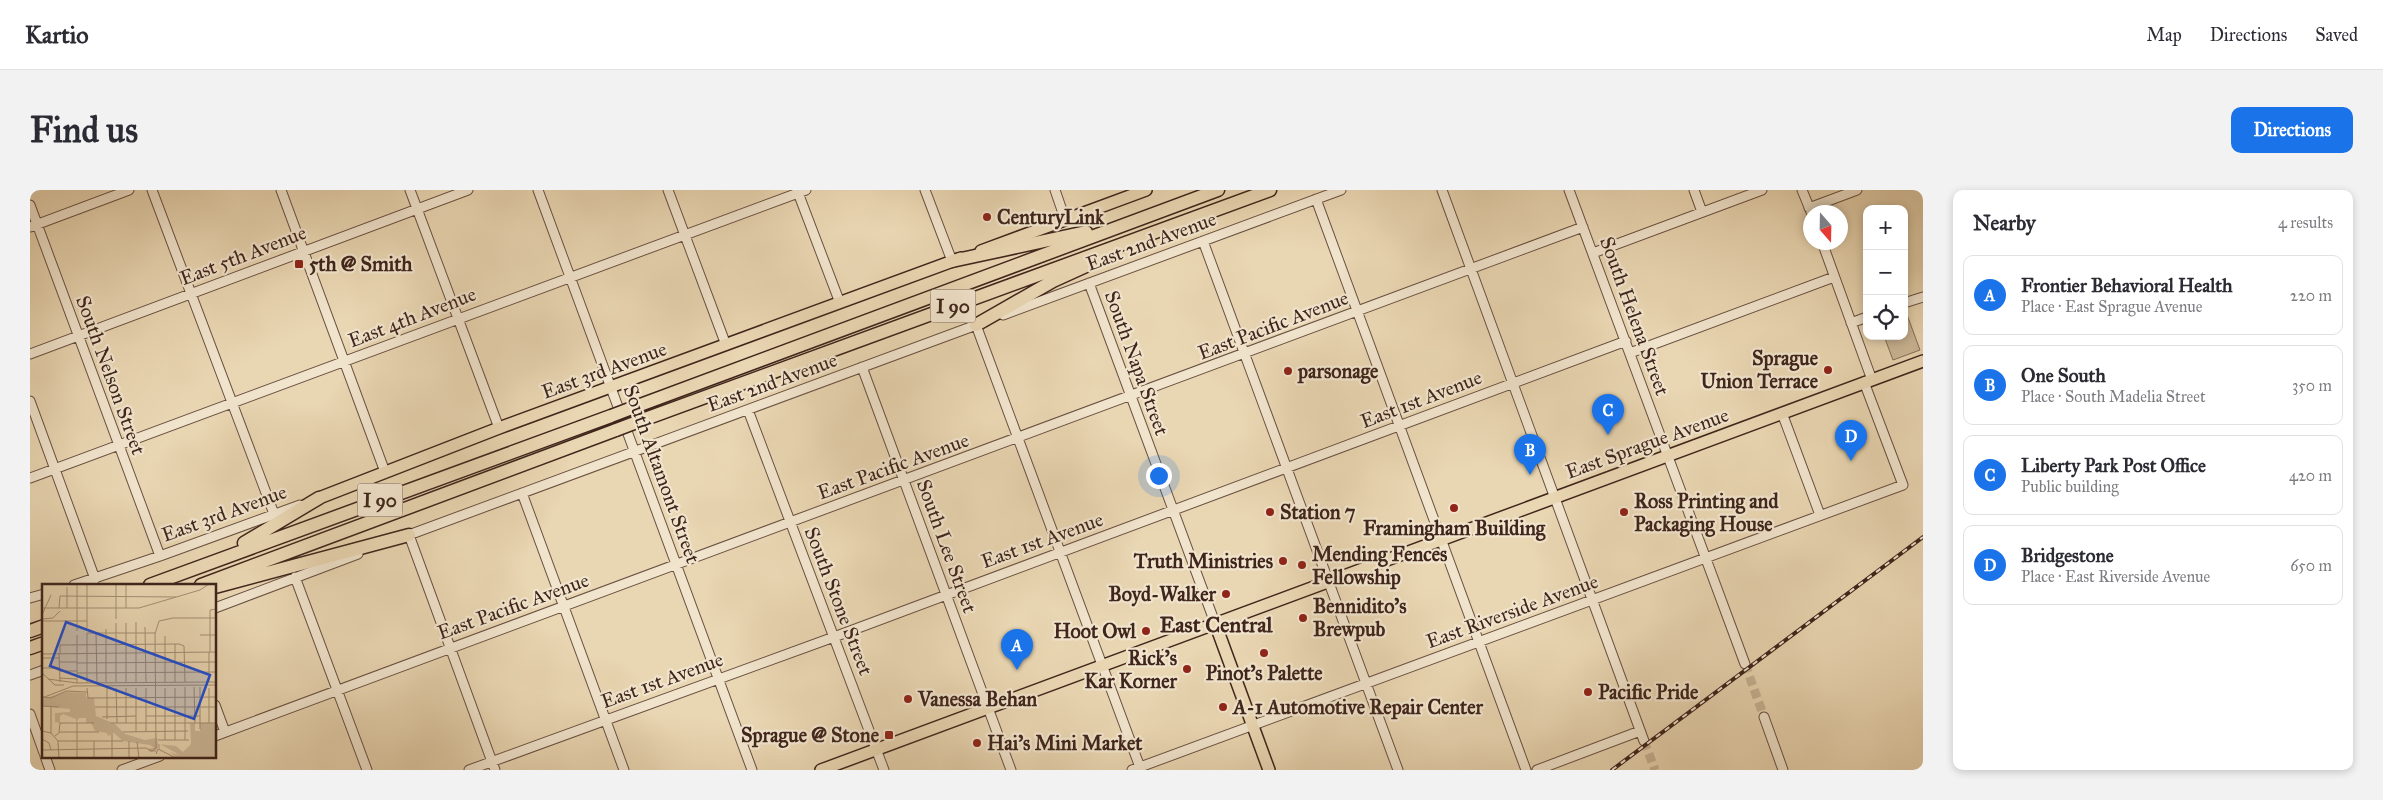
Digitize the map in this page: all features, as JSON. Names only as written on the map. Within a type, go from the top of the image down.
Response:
[{"type":"highway","name":"I 90","points":[[153,584],[1218,190]]},
{"type":"highway","name":"I 90","points":[[204,584],[637,422],[1270,190]]},
{"type":"highway","points":[[952,261],[1130,222]]},
{"type":"highway","points":[[976,325],[1053,281],[1101,259],[1126,242]]},
{"type":"highway","points":[[181,573],[256,537],[319,498]]},
{"type":"highway","points":[[216,587],[409,535]]},
{"type":"highway","points":[[30,631],[42,627]]},
{"type":"highway","points":[[30,648],[42,644]]},
{"type":"main road","name":"East 3rd Avenue","points":[[319,498],[499,428],[1146,190]]},
{"type":"main road","name":"East Sprague Avenue","points":[[822,770],[1923,361]]},
{"type":"main road","points":[[1215,623],[1269,770]]},
{"type":"street","points":[[33,225],[129,190]]},
{"type":"street","points":[[152,190],[274,514]]},
{"type":"street","points":[[281,190],[385,472]]},
{"type":"street","points":[[410,190],[499,428]]},
{"type":"street","name":"East 5th Avenue","points":[[30,354],[468,190]]},
{"type":"street","name":"South Altamont Street","points":[[538,190],[752,770]]},
{"type":"street","points":[[668,190],[726,345]]},
{"type":"street","points":[[926,190],[952,261]]},
{"type":"street","points":[[1055,190],[1066,219]]},
{"type":"street","name":"East 2nd Avenue","points":[[216,608],[1341,190]]},
{"type":"street","points":[[1442,190],[1644,741]]},
{"type":"street","name":"South Helena Street","points":[[1570,190],[1745,664]]},
{"type":"street","points":[[1694,190],[1702,212]]},
{"type":"street","points":[[1593,253],[1762,190]]},
{"type":"street","points":[[1802,190],[1808,205]]},
{"type":"street","points":[[1822,205],[1857,190]]},
{"type":"street","points":[[801,191],[840,303]]},
{"type":"street","name":"East 4th Avenue","points":[[30,478],[801,191]]},
{"type":"street","points":[[1316,199],[1526,770]]},
{"type":"street","name":"South Nelson Street","points":[[30,205],[33,225],[78,336],[160,556]]},
{"type":"street","name":"East Pacific Avenue","points":[[216,736],[1131,397],[1583,227]]},
{"type":"street","points":[[1203,241],[1398,770]]},
{"type":"street","points":[[1825,250],[1851,323],[1868,381]]},
{"type":"street","points":[[1630,352],[1834,277]]},
{"type":"street","name":"South Napa Street","points":[[1089,283],[1215,623]]},
{"type":"street","points":[[1908,302],[1923,296]]},
{"type":"street","points":[[1851,323],[1863,318]]},
{"type":"street","points":[[976,325],[1137,769]]},
{"type":"street","name":"East 1st Avenue","points":[[469,770],[493,766],[605,720],[1626,342]]},
{"type":"street","name":"South Lee Street","points":[[862,367],[1011,770]]},
{"type":"street","name":"East Riverside Avenue","points":[[1137,769],[1903,485],[1868,381]]},
{"type":"street","points":[[30,401],[95,579]]},
{"type":"street","name":"South Stone Street","points":[[748,410],[884,770]]},
{"type":"street","points":[[1782,413],[1820,515]]},
{"type":"street","points":[[522,493],[624,770]]},
{"type":"street","name":"East 3rd Avenue","points":[[78,584],[319,498]]},
{"type":"street","points":[[409,535],[493,766]]},
{"type":"street","points":[[296,577],[367,770]]},
{"type":"street","points":[[30,675],[42,671]]},
{"type":"street","points":[[216,708],[225,732]]},
{"type":"street","points":[[30,714],[42,747]]},
{"type":"street","points":[[1764,716],[1783,770]]},
{"type":"street","points":[[1537,770],[1640,731]]},
{"type":"street","points":[[46,758],[50,770]]},
{"type":"street","points":[[122,770],[155,758]]},
{"type":"shaded area","points":[[1908,317],[1920,350],[1893,360],[1886,340],[1908,340]]},
{"type":"tunnel","points":[[1745,664],[1764,717]]},
{"type":"tunnel","points":[[1644,741],[1655,770]]},
{"type":"railway","points":[[1612,770],[1923,537]]},
{"type":"place","name":"CenturyLink","points":[[987,217]]},
{"type":"place","name":"5th @ Smith","points":[[299,264]]},
{"type":"place","name":"Sprague Union Terrace","points":[[1828,370]]},
{"type":"place","name":"parsonage","points":[[1288,371]]},
{"type":"place","name":"Liberty Park Post Office","points":[[1608,435]]},
{"type":"place","name":"Bridgestone","points":[[1851,461]]},
{"type":"place","name":"One South","points":[[1530,475]]},
{"type":"place","name":"Framingham Building","points":[[1454,508]]},
{"type":"place","name":"Station 7","points":[[1270,512]]},
{"type":"place","name":"Ross Printing and Packaging House","points":[[1624,512]]},
{"type":"place","name":"Truth Ministries","points":[[1283,561]]},
{"type":"place","name":"Mending Fences Fellowship","points":[[1302,565]]},
{"type":"place","name":"Boyd-Walker","points":[[1226,594]]},
{"type":"place","name":"Bennidito's Brewpub","points":[[1303,618]]},
{"type":"place","name":"Hoot Owl","points":[[1146,631]]},
{"type":"place","name":"Pinot's Palette","points":[[1264,653]]},
{"type":"place","name":"Rick's Kar Korner","points":[[1187,669]]},
{"type":"place","name":"Frontier Behavioral Health","points":[[1017,670]]},
{"type":"place","name":"Pacific Pride","points":[[1588,692]]},
{"type":"place","name":"Vanessa Behan","points":[[908,699]]},
{"type":"place","name":"A-1 Automotive Repair Center","points":[[1223,707]]},
{"type":"place","name":"Sprague @ Stone","points":[[889,735]]},
{"type":"place","name":"Hai's Mini Market","points":[[977,743]]},
{"type":"district","name":"East Central","points":[[1216,624]]}]
